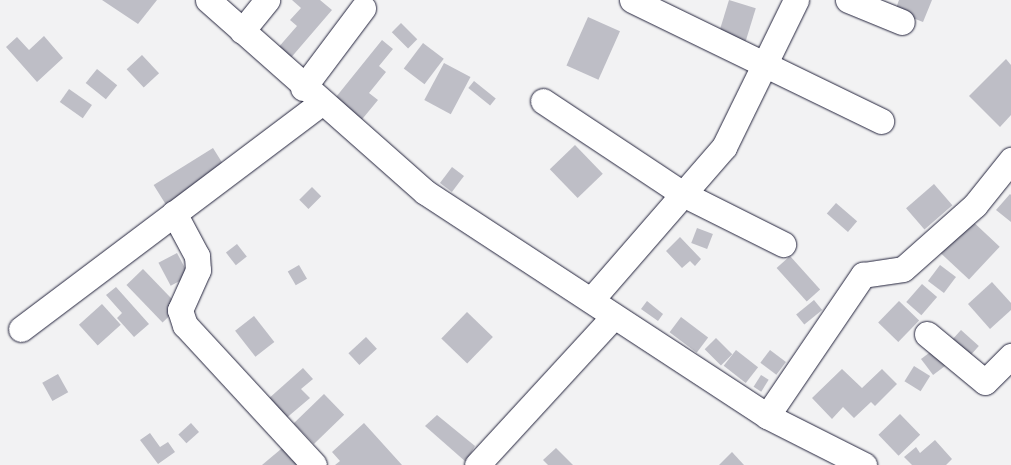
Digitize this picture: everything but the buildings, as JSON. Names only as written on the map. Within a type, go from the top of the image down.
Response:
[{"type":"street","points":[[208,0],[312,95],[425,192],[767,416],[864,465]]},
{"type":"street","points":[[242,31],[267,0]]},
{"type":"street","points":[[632,0],[764,66],[881,121]]},
{"type":"street","points":[[591,300],[724,147],[796,0]]},
{"type":"street","points":[[848,0],[902,22]]},
{"type":"street","points":[[21,329],[174,213],[312,95],[363,8]]},
{"type":"street","points":[[543,101],[684,194],[783,244]]},
{"type":"street","points":[[767,416],[863,275],[903,269],[975,205],[1011,160]]},
{"type":"street","points":[[174,213],[197,256],[198,270],[180,310],[185,325],[314,465]]},
{"type":"street","points":[[478,465],[614,316]]},
{"type":"street","points":[[927,334],[984,382],[1011,356]]}]
